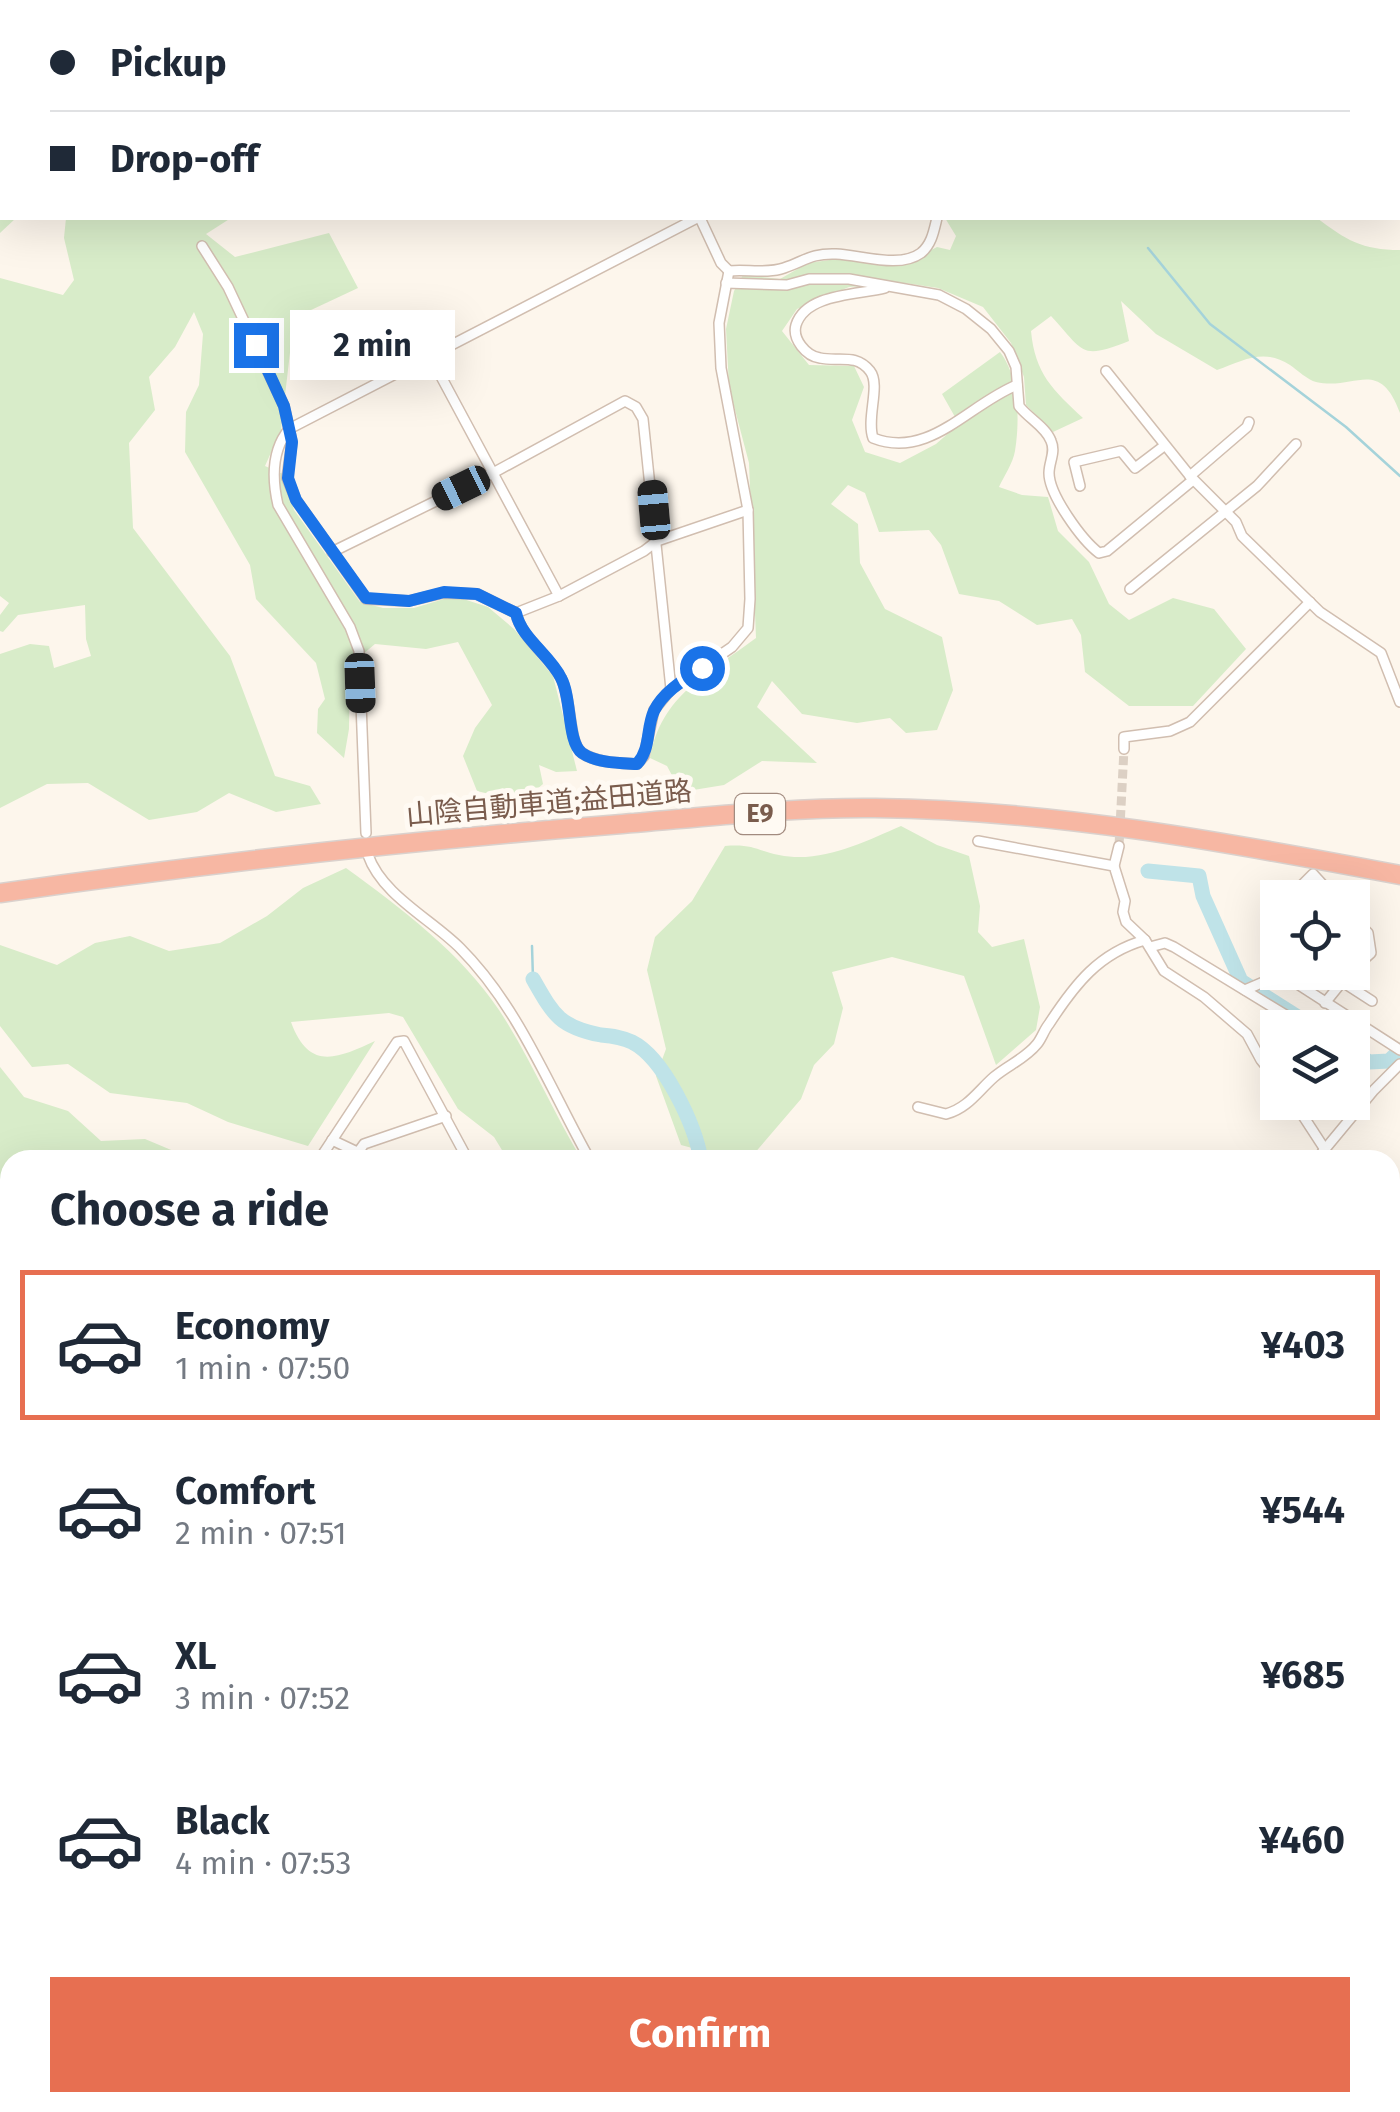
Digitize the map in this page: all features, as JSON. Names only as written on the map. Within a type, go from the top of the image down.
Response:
[{"type":"highway","name":"山陰自動車道;益田道路","points":[[0,894],[353,847],[670,820],[871,808],[1018,814],[1107,824],[1400,875]]},
{"type":"street","points":[[366,833],[359,651],[350,627],[278,505],[273,484],[276,456],[289,429],[695,220]]},
{"type":"street","points":[[700,220],[720,263],[729,271],[770,271],[808,255],[834,253],[903,260],[922,252],[932,239],[937,220]]},
{"type":"street","points":[[202,246],[214,260],[271,374],[292,442],[288,478],[296,500],[366,598],[409,601],[444,592],[477,594],[516,613],[558,596],[657,541],[748,510]]},
{"type":"street","points":[[516,613],[518,624],[561,677],[570,700],[573,741],[578,751],[637,764],[644,756],[654,710],[671,689],[732,647],[748,628],[748,510],[721,368],[719,324],[729,271]]},
{"type":"street","points":[[726,283],[787,285],[849,279],[940,295],[966,309],[1009,351],[1016,367],[1019,406],[1050,436],[1054,448],[1050,484],[1076,531],[1100,553],[1192,478],[1248,422]]},
{"type":"street","points":[[888,287],[852,292],[812,306],[798,320],[795,333],[803,349],[818,358],[857,360],[871,372],[872,438],[899,445],[930,438],[1018,384]]},
{"type":"street","points":[[430,356],[558,596]]},
{"type":"street","points":[[1106,371],[1164,446],[1236,522],[1242,536],[1310,602],[1380,653],[1400,702]]},
{"type":"street","points":[[332,552],[493,473],[626,401],[644,419],[671,689]]},
{"type":"street","points":[[1130,589],[1258,486],[1296,444]]},
{"type":"street","points":[[1080,486],[1074,462],[1122,451],[1135,468],[1164,446]]},
{"type":"street","points":[[1124,749],[1124,737],[1170,731],[1205,710],[1310,602]]},
{"type":"street","points":[[978,841],[1114,866]]},
{"type":"street","points":[[1119,846],[1114,866],[1125,901],[1126,922],[1148,944],[1164,971],[1204,996],[1247,1034],[1260,1058]]},
{"type":"street","points":[[368,855],[380,878],[484,974],[545,1071],[585,1150]]},
{"type":"street","points":[[918,1107],[946,1114],[969,1103],[1038,1043],[1097,963],[1109,954],[1165,943],[1278,1010]]},
{"type":"street","points":[[1245,990],[1282,974],[1400,1050]]},
{"type":"street","points":[[1325,1002],[1334,990]]},
{"type":"street","points":[[1354,990],[1372,1001]]},
{"type":"street","points":[[326,1150],[397,1042],[404,1041],[463,1150]]},
{"type":"street","points":[[1306,1120],[1324,1148],[1400,1064]]},
{"type":"street","points":[[332,1140],[359,1150],[364,1144],[446,1116]]},
{"type":"green space","points":[[0,220],[14,220],[0,233]]},
{"type":"green space","points":[[66,220],[228,220],[206,234],[235,257],[329,233],[358,288],[294,318],[281,430],[265,466],[283,474],[294,510],[360,602],[383,608],[414,608],[454,596],[488,607],[514,629],[553,676],[577,771],[556,772],[539,765],[543,784],[522,802],[477,791],[463,756],[475,728],[492,705],[458,642],[426,649],[375,644],[350,665],[349,729],[344,758],[317,733],[318,709],[325,699],[316,663],[256,599],[250,565],[185,452],[186,412],[199,385],[203,334],[194,312],[175,347],[149,377],[155,410],[129,443],[133,528],[230,656],[275,776],[310,786],[321,804],[276,812],[229,793],[197,812],[149,820],[88,783],[47,784],[0,808],[0,654],[30,644],[49,646],[54,668],[91,656],[85,605],[18,615],[0,631],[0,615],[9,603],[0,596],[0,278],[63,295],[74,280],[64,238]]},
{"type":"green space","points":[[946,220],[1320,220],[1355,242],[1400,250],[1400,413],[1384,385],[1374,381],[1316,382],[1281,360],[1263,356],[1217,370],[1156,334],[1121,301],[1129,341],[1113,347],[1084,350],[1051,316],[1031,331],[1041,370],[1083,418],[1053,432],[1026,405],[1024,377],[1011,343],[983,307],[938,288],[905,283],[849,287],[797,309],[782,331],[809,365],[854,366],[864,387],[852,420],[865,452],[900,463],[936,444],[959,424],[942,394],[1000,352],[1014,386],[1017,426],[1014,456],[999,487],[1022,495],[1048,497],[1058,531],[1089,562],[1109,604],[1129,620],[1173,598],[1214,609],[1246,649],[1193,706],[1129,706],[1085,672],[1081,635],[1072,619],[1037,625],[999,601],[959,594],[941,545],[929,530],[879,532],[865,493],[848,485],[831,504],[858,524],[860,563],[885,609],[942,637],[953,690],[937,730],[906,733],[890,718],[857,723],[802,714],[772,681],[757,707],[817,763],[762,761],[724,785],[681,792],[667,766],[650,758],[664,718],[689,688],[756,638],[749,463],[729,387],[726,329],[734,291],[743,275],[780,279],[808,263],[844,258],[906,263],[937,247],[950,250],[956,236]]},
{"type":"green space","points":[[901,826],[969,856],[980,906],[978,932],[992,947],[1024,939],[1040,1007],[1036,1030],[996,1065],[964,976],[892,957],[832,972],[843,1008],[834,1044],[814,1065],[801,1099],[757,1150],[700,1150],[681,1145],[656,1076],[666,1049],[647,970],[655,937],[692,901],[725,846],[811,857]]},
{"type":"green space","points":[[346,868],[429,933],[467,969],[499,1010],[576,1150],[502,1150],[494,1137],[458,1109],[403,1017],[389,1013],[291,1022],[307,1048],[326,1057],[375,1041],[308,1146],[228,1122],[187,1103],[110,1093],[68,1064],[32,1067],[0,1026],[0,945],[57,965],[95,943],[130,936],[169,951],[220,943],[267,916],[303,888]]},
{"type":"green space","points":[[0,1067],[24,1097],[68,1111],[101,1141],[145,1139],[171,1150],[0,1150]]},
{"type":"waterway","points":[[1148,248],[1210,324],[1346,427],[1400,476]]},
{"type":"waterway","points":[[1148,871],[1199,876],[1203,896],[1241,981],[1287,1010]]},
{"type":"waterway","points":[[532,946],[533,979]]},
{"type":"waterway","points":[[533,979],[552,1010],[566,1023],[587,1032],[628,1040],[644,1050],[666,1077],[685,1112],[698,1150]]},
{"type":"waterway","points":[[1370,1062],[1389,1061],[1400,1050]]},
{"type":"tunnel","points":[[1119,846],[1124,749]]},
{"type":"route","points":[[256,345],[284,406],[292,442],[288,478],[296,500],[366,598],[409,601],[444,592],[477,594],[516,613],[518,624],[561,677],[570,700],[573,741],[578,751],[587,756],[637,764],[644,756],[654,710],[671,689],[702,668]]}]
